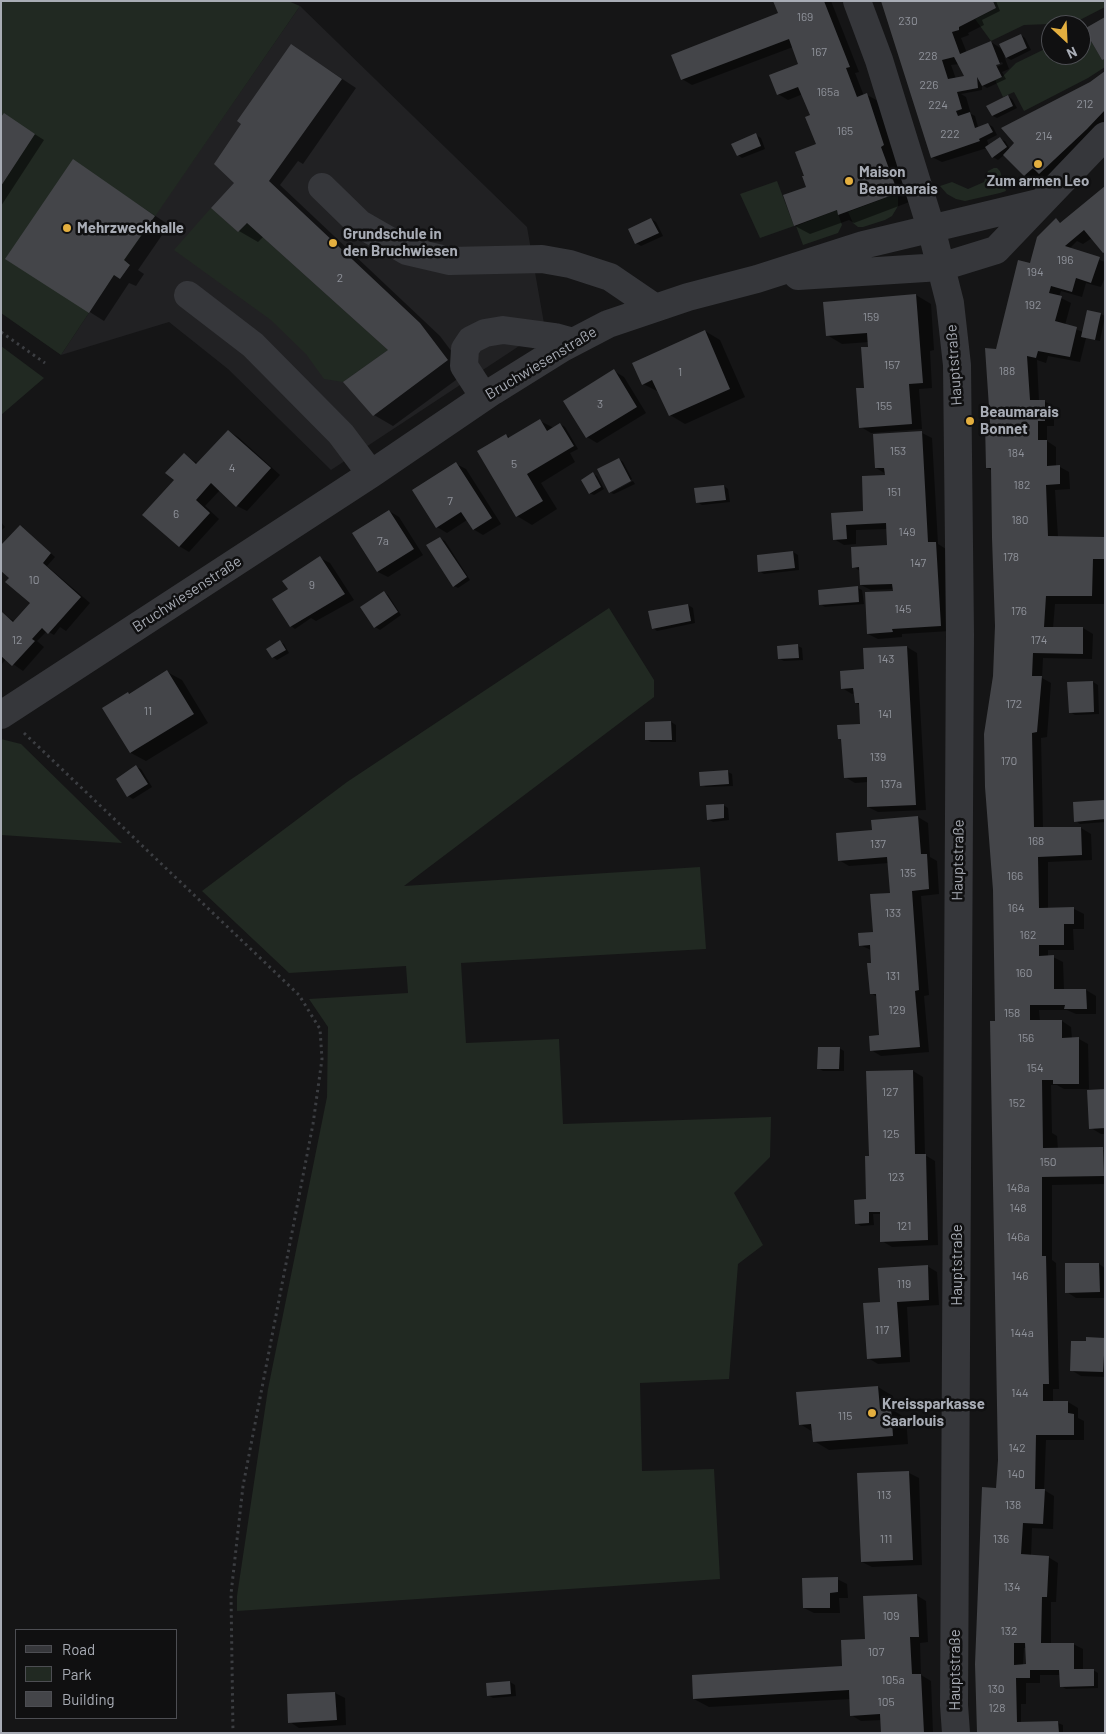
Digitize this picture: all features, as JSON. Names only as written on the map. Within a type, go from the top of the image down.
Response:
[{"type":"street","name":"Hauptstraße","points":[[856,1],[879,60],[931,228],[950,303],[957,365],[960,635],[954,1706],[956,1733]]},
{"type":"street","name":"Bruchwiesenstraße","points":[[757,279],[941,267],[996,250],[1105,136]]},
{"type":"street","points":[[322,187],[360,224],[406,251],[450,261],[542,259],[570,264],[610,277],[654,307]]},
{"type":"street","name":"Bruchwiesenstraße","points":[[2,714],[371,474],[484,397],[573,342],[608,324],[654,307],[757,279],[863,245],[1042,202]]},
{"type":"street","points":[[188,295],[253,345],[341,434],[371,474]]},
{"type":"street","points":[[484,397],[464,366],[465,349],[472,340],[484,334],[503,330],[555,337],[573,342]]},
{"type":"path","points":[[1,332],[46,363]]},
{"type":"path","points":[[2,714],[299,995],[320,1029],[322,1059],[313,1124],[242,1486],[231,1594],[232,1733]]},
{"type":"shaded area","name":"Grundschule in den Bruchwiesen","points":[[300,6],[527,227],[545,329],[331,470],[228,369],[169,322],[61,355],[114,275],[130,264],[124,260]]},
{"type":"green space","points":[[1,1],[288,1],[300,6],[125,260],[130,265],[120,279],[114,275],[61,355],[1,313]]},
{"type":"green space","points":[[993,1],[1105,1],[1105,7],[1089,15],[1041,15],[1041,24],[1024,25],[991,41],[975,19],[996,8]]},
{"type":"green space","points":[[1091,41],[1102,60],[1105,59],[1105,67],[1088,78],[1024,111],[1014,92],[1003,97],[995,80],[1002,77],[1016,63],[1041,51],[1041,65],[1091,65]]},
{"type":"green space","points":[[994,168],[1000,171],[1006,191],[965,201],[947,194],[940,186],[952,182],[968,189],[984,182],[988,171]]},
{"type":"green space","points":[[777,181],[794,226],[760,238],[740,194]]},
{"type":"green space","points":[[898,193],[898,206],[892,216],[863,227],[858,227],[853,223],[848,212]]},
{"type":"green space","points":[[211,208],[238,232],[247,223],[388,350],[343,382],[324,379],[306,354],[271,320],[174,250]]},
{"type":"green space","points":[[837,210],[842,225],[838,233],[803,245],[796,226]]},
{"type":"green space","points":[[1,346],[44,378],[1,415]]},
{"type":"green space","points":[[609,608],[654,680],[654,697],[404,886],[700,867],[706,949],[461,963],[466,1043],[559,1039],[563,1124],[771,1117],[770,1157],[734,1193],[763,1245],[738,1264],[729,1379],[640,1383],[642,1471],[714,1469],[720,1579],[237,1611],[237,1596],[268,1389],[327,1097],[328,1027],[309,999],[408,993],[406,966],[289,973],[202,891],[347,782]]},
{"type":"green space","points":[[1,739],[21,744],[122,843],[1,835]]},
{"type":"building","points":[[773,1],[824,1],[850,67],[846,68],[857,97],[867,93],[884,145],[881,147],[898,193],[838,215],[837,210],[794,226],[783,195],[806,187],[795,152],[816,144],[805,117],[810,115],[798,87],[777,95],[769,75],[798,64],[789,39],[681,80],[671,55],[778,13]]},
{"type":"building","points":[[881,1],[993,1],[996,8],[959,27],[959,30],[952,32],[960,54],[991,41],[1000,64],[996,65],[1002,77],[982,86],[977,77],[978,88],[957,92],[962,109],[956,111],[958,116],[970,112],[975,128],[988,123],[993,132],[979,139],[980,141],[931,158]],"holes":[[[954,57],[964,76],[948,79],[942,60]]]},
{"type":"building","points":[[1105,17],[1105,59],[1102,60],[1091,41],[1091,25]]},
{"type":"building","points":[[1021,34],[1027,48],[1006,58],[999,44]]},
{"type":"building","points":[[291,44],[342,79],[269,181],[420,323],[448,360],[373,416],[343,382],[388,350],[247,223],[238,232],[211,208],[234,183],[214,164],[241,124],[237,121]]},
{"type":"building","points":[[1105,71],[1105,110],[1039,174],[1033,168],[1024,176],[1003,155],[1014,143],[1001,128],[1090,82]]},
{"type":"building","points":[[1008,95],[1013,106],[992,116],[986,106]]},
{"type":"building","points":[[4,113],[35,134],[1,186],[1,117]]},
{"type":"building","points":[[756,133],[761,146],[737,156],[731,144]]},
{"type":"building","points":[[1000,137],[1007,147],[992,158],[985,147]]},
{"type":"building","name":"Mehrzweckhalle","points":[[73,159],[155,216],[124,260],[130,265],[120,279],[114,275],[89,313],[5,259]]},
{"type":"building","points":[[1105,186],[1105,252],[1103,253],[1084,230],[1065,246],[1100,257],[1091,283],[1076,278],[1072,292],[1051,286],[1049,293],[1062,296],[1055,321],[1077,327],[1070,357],[1038,351],[1036,358],[1027,356],[1030,400],[1045,400],[1045,421],[1038,421],[1038,440],[1047,440],[1047,466],[1060,465],[1060,484],[1046,485],[1048,536],[1105,537],[1105,559],[1093,559],[1092,596],[1046,596],[1044,627],[1083,627],[1083,654],[1033,653],[1032,676],[1042,676],[1037,732],[1032,733],[1034,827],[1081,827],[1082,855],[1038,857],[1039,908],[1074,907],[1074,924],[1064,924],[1064,945],[1039,945],[1039,956],[1054,955],[1054,989],[1086,989],[1087,1009],[1064,1009],[1065,1005],[1030,1005],[1030,1020],[1062,1020],[1062,1038],[1079,1037],[1079,1084],[1053,1084],[1053,1080],[1042,1080],[1043,1148],[1103,1147],[1104,1176],[1042,1177],[1042,1256],[1046,1256],[1049,1384],[1043,1384],[1043,1401],[1068,1401],[1068,1413],[1074,1414],[1074,1435],[1036,1435],[1035,1489],[1045,1489],[1043,1524],[1023,1523],[1021,1554],[1049,1556],[1047,1597],[1042,1597],[1041,1643],[1074,1643],[1074,1669],[1094,1669],[1094,1686],[1060,1687],[1059,1670],[1030,1670],[1030,1678],[1016,1678],[1017,1722],[1058,1721],[1059,1733],[977,1733],[975,1664],[982,1487],[996,1488],[998,1460],[990,1021],[995,1021],[993,890],[985,787],[984,734],[993,676],[995,626],[991,468],[986,468],[985,422],[990,422],[985,348],[996,349],[1018,260],[1030,263],[1037,237],[1056,218],[1060,223]],"holes":[[[1014,1643],[1025,1643],[1026,1664],[1014,1665]]]},
{"type":"building","points":[[651,218],[659,233],[635,244],[628,229]]},
{"type":"building","points":[[916,294],[923,383],[909,384],[912,424],[859,428],[856,388],[864,388],[861,347],[868,347],[867,333],[826,336],[823,302]]},
{"type":"building","points":[[1087,310],[1101,313],[1095,340],[1081,337]]},
{"type":"building","points":[[705,330],[730,389],[669,416],[652,380],[642,385],[632,363]]},
{"type":"building","points":[[614,369],[637,407],[586,438],[563,401]]},
{"type":"building","points":[[540,419],[547,431],[560,423],[574,446],[527,474],[543,501],[516,517],[477,451],[506,434],[508,438]]},
{"type":"building","points":[[228,430],[271,468],[236,507],[211,483],[196,500],[210,513],[179,547],[142,515],[174,480],[165,473],[184,453],[196,464]]},
{"type":"building","points":[[922,431],[928,542],[936,542],[941,626],[892,629],[893,632],[867,634],[865,592],[893,591],[892,584],[860,585],[859,567],[852,568],[851,547],[887,545],[886,523],[846,525],[847,539],[833,540],[831,513],[863,511],[862,476],[885,475],[884,468],[875,468],[873,434]]},
{"type":"building","points":[[619,458],[631,481],[609,493],[597,469]]},
{"type":"building","points":[[456,462],[492,518],[473,530],[461,512],[436,528],[412,490]]},
{"type":"building","points":[[593,472],[601,487],[589,494],[581,480]]},
{"type":"building","points":[[724,485],[726,500],[696,503],[694,488]]},
{"type":"building","points":[[389,510],[414,549],[377,572],[352,533]]},
{"type":"building","points":[[20,525],[51,553],[43,563],[81,597],[48,634],[42,628],[32,639],[35,641],[12,666],[1,656],[1,613],[13,622],[30,603],[5,582],[9,578],[1,571],[1,545]]},
{"type":"building","points":[[440,537],[467,577],[453,587],[426,545]]},
{"type":"building","points":[[793,551],[795,568],[758,572],[757,555]]},
{"type":"building","points":[[320,556],[345,594],[290,627],[272,599],[288,589],[282,581]]},
{"type":"building","points":[[858,586],[859,602],[819,605],[818,590]]},
{"type":"building","points":[[384,591],[398,612],[374,628],[360,607]]},
{"type":"building","points":[[688,604],[691,621],[652,629],[648,611]]},
{"type":"building","points":[[280,640],[286,650],[272,658],[266,649]]},
{"type":"building","points":[[798,644],[799,658],[778,659],[777,646]]},
{"type":"building","points":[[907,646],[916,805],[867,807],[867,777],[844,778],[841,739],[838,739],[837,725],[860,724],[859,703],[855,703],[853,688],[841,689],[840,671],[864,669],[863,648]]},
{"type":"building","points":[[167,670],[194,714],[130,753],[102,708],[128,692],[129,694]]},
{"type":"building","points":[[1093,681],[1094,712],[1069,713],[1067,682]]},
{"type":"building","points":[[671,721],[672,740],[645,740],[645,722]]},
{"type":"building","points":[[136,765],[148,784],[127,797],[116,779]]},
{"type":"building","points":[[728,770],[729,784],[700,786],[699,772]]},
{"type":"building","points":[[1104,800],[1105,819],[1074,822],[1073,802]]},
{"type":"building","points":[[724,804],[724,818],[707,820],[706,805]]},
{"type":"building","points":[[918,816],[921,854],[927,854],[929,889],[912,891],[919,990],[915,991],[920,1047],[870,1051],[869,1036],[879,1035],[876,994],[870,994],[867,963],[871,963],[870,945],[859,946],[858,933],[873,932],[870,894],[890,893],[887,857],[838,861],[836,833],[872,830],[871,820]]},
{"type":"building","points":[[818,1047],[840,1047],[839,1069],[817,1069]]},
{"type":"building","points":[[913,1070],[915,1154],[926,1154],[928,1240],[880,1242],[880,1212],[869,1212],[869,1223],[855,1224],[854,1200],[866,1199],[865,1156],[869,1156],[866,1071]]},
{"type":"building","points":[[1105,1089],[1105,1128],[1089,1129],[1087,1090]]},
{"type":"building","points":[[1065,1263],[1099,1263],[1100,1292],[1065,1293]]},
{"type":"building","points":[[928,1265],[929,1300],[897,1302],[901,1357],[867,1359],[863,1303],[880,1302],[878,1268]]},
{"type":"building","points":[[1086,1337],[1105,1338],[1103,1372],[1070,1371],[1071,1341],[1086,1341]]},
{"type":"building","points":[[878,1386],[880,1409],[891,1408],[893,1436],[813,1442],[811,1424],[799,1425],[796,1392]]},
{"type":"building","points":[[909,1471],[913,1560],[861,1562],[857,1473]]},
{"type":"building","points":[[838,1577],[838,1592],[830,1593],[830,1608],[803,1608],[802,1578]]},
{"type":"building","points":[[917,1594],[919,1637],[910,1637],[912,1674],[921,1674],[924,1733],[881,1733],[880,1714],[850,1716],[849,1690],[693,1699],[692,1675],[842,1666],[841,1640],[865,1639],[863,1596]]},
{"type":"building","points":[[510,1681],[511,1694],[487,1696],[486,1683]]},
{"type":"building","points":[[335,1692],[337,1720],[288,1723],[287,1694]]},
{"type":"place","name":"Zum armen Leo","points":[[1038,164]]},
{"type":"place","name":"Maison Beaumarais","points":[[849,181]]},
{"type":"place","name":"Mehrzweckhalle","points":[[67,228]]},
{"type":"place","name":"Grundschule in den Bruchwiesen","points":[[333,243]]},
{"type":"place","name":"Beaumarais Bonnet","points":[[970,421]]},
{"type":"place","name":"Kreissparkasse Saarlouis","points":[[872,1413]]}]
